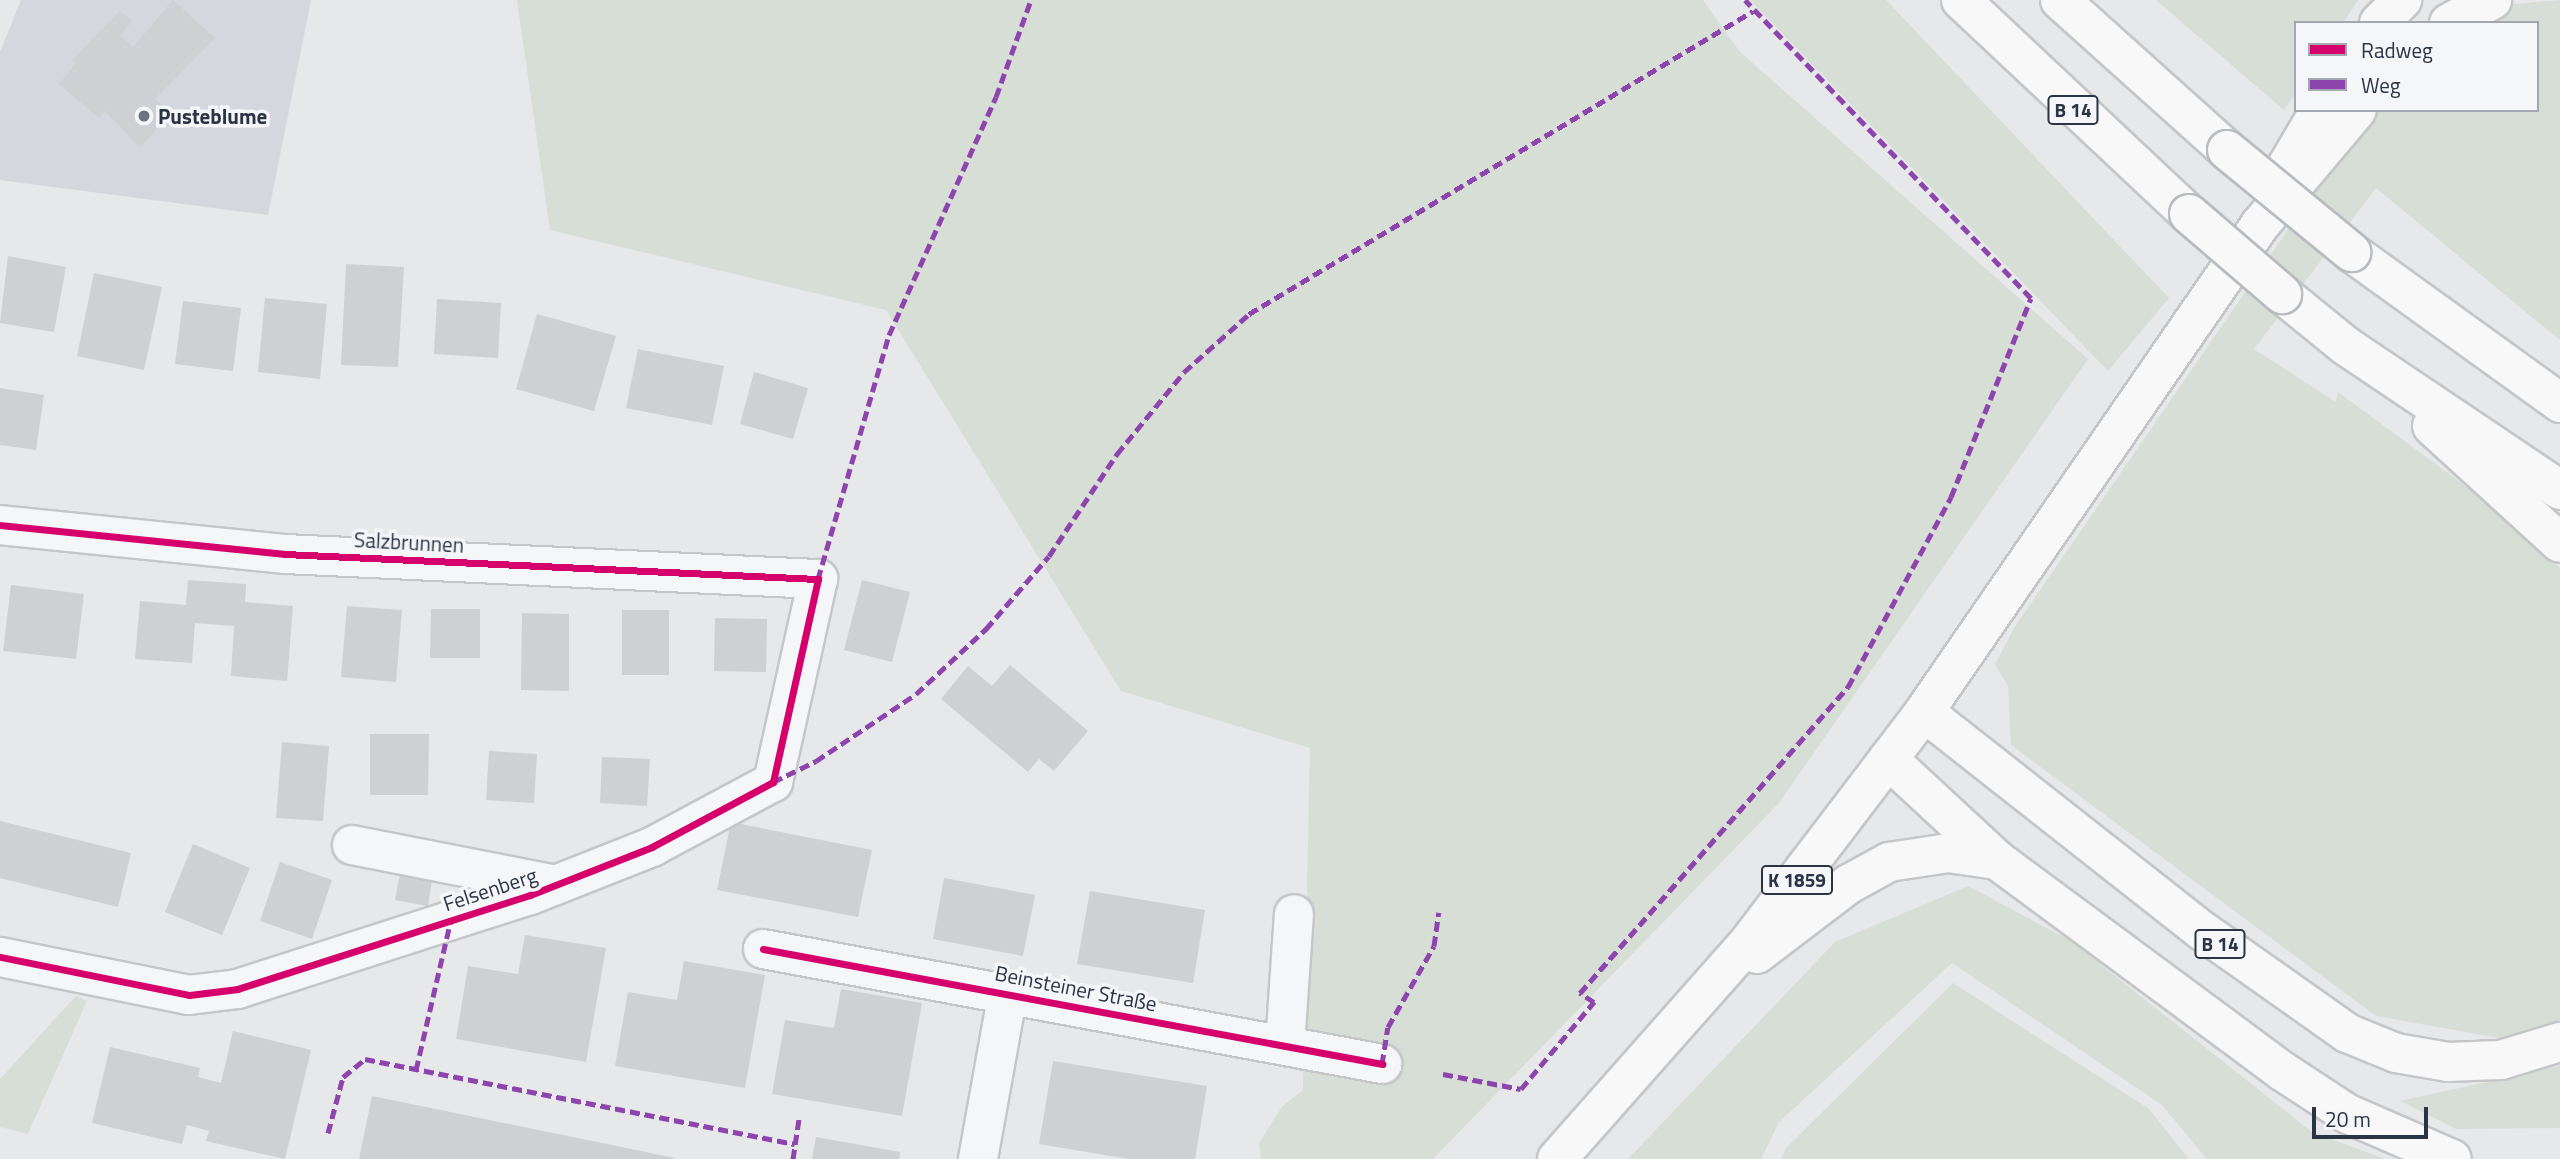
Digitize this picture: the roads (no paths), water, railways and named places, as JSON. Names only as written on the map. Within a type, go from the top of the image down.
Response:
[{"type":"highway","name":"B 14","points":[[1961,0],[2189,214],[2282,295],[2346,346],[2560,490]]},
{"type":"highway","points":[[2060,0],[2227,150],[2351,253],[2552,397]]},
{"type":"highway","points":[[2381,21],[2402,0]]},
{"type":"highway","points":[[2453,21],[2493,0]]},
{"type":"highway","points":[[2260,225],[2319,112]]},
{"type":"highway","points":[[2355,112],[2260,225],[1924,712],[1888,759],[1997,860],[2282,1071],[2348,1114],[2452,1159]]},
{"type":"highway","points":[[2346,346],[2560,543]]},
{"type":"highway","name":"B 14","points":[[1924,712],[2216,941],[2347,1033],[2396,1053],[2448,1062],[2501,1060],[2560,1042]]},
{"type":"highway","name":"K 1859","points":[[1557,1159],[1701,997],[1888,759]]},
{"type":"highway","points":[[1701,997],[1849,884],[1889,862],[1948,853],[1997,860]]},
{"type":"street","name":"Salzbrunnen","points":[[0,525],[285,554],[818,579]]},
{"type":"street","name":"Felsenberg","points":[[0,957],[189,995],[238,989],[555,885],[652,847],[773,782],[818,579]]},
{"type":"street","points":[[352,845],[555,885]]},
{"type":"street","points":[[1285,1045],[1294,914]]},
{"type":"street","name":"Beinsteiner Straße","points":[[763,948],[1382,1064]]},
{"type":"street","name":"Beinsteiner Straße","points":[[978,1159],[1008,993]]},
{"type":"place","name":"Pusteblume","points":[[144,116]]}]
